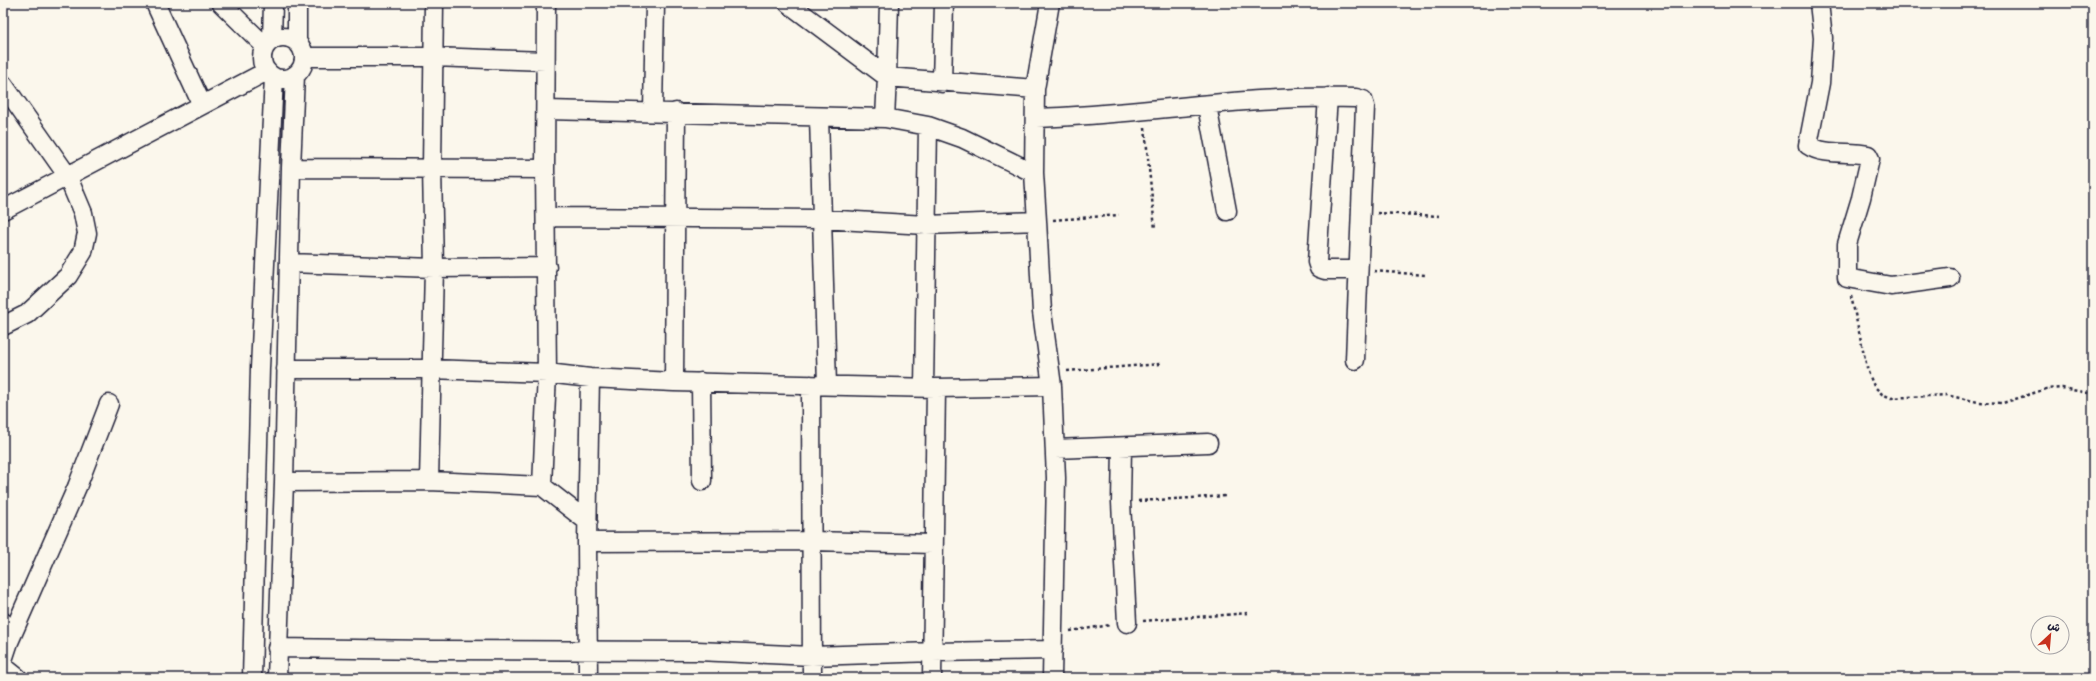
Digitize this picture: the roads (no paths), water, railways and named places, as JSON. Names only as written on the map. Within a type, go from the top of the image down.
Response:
[{"type":"street","points":[[154,3],[202,104]]},
{"type":"street","points":[[221,3],[269,43]]},
{"type":"street","points":[[252,678],[260,353],[270,74],[263,63],[263,54],[269,43],[273,3]]},
{"type":"street","points":[[3,210],[202,104],[270,74],[285,79],[295,75],[302,67],[297,3]]},
{"type":"street","points":[[428,481],[434,268],[432,168],[434,3]]},
{"type":"street","points":[[542,486],[547,373],[547,217],[545,169],[546,3]]},
{"type":"street","points":[[653,111],[655,3]]},
{"type":"street","points":[[788,3],[887,77],[942,83],[1035,89]]},
{"type":"street","points":[[885,118],[889,3]]},
{"type":"street","points":[[942,83],[944,3]]},
{"type":"street","points":[[1050,3],[1035,89],[1036,118],[1034,173],[1042,312],[1051,379],[1055,449],[1054,642],[1052,678]]},
{"type":"street","points":[[1819,3],[1823,38],[1820,83],[1808,144],[1813,148],[1868,155],[1870,159],[1861,198],[1847,244],[1847,278],[1891,286],[1950,278]]},
{"type":"street","points":[[269,43],[280,37],[289,37],[301,49],[433,57],[545,61]]},
{"type":"street","points":[[277,678],[284,482],[291,168],[295,75]]},
{"type":"street","points":[[3,84],[67,175],[83,213],[86,233],[83,252],[68,276],[27,314],[3,326]]},
{"type":"street","points":[[1036,118],[1086,117],[1309,96],[1356,98],[1363,100],[1365,106],[1355,360]]},
{"type":"street","points":[[1328,97],[1316,262],[1319,268],[1325,270],[1358,270]]},
{"type":"street","points":[[1207,106],[1226,211]]},
{"type":"street","points":[[546,110],[653,111],[885,118],[928,126],[962,138],[1034,173]]},
{"type":"street","points":[[674,382],[676,112]]},
{"type":"street","points":[[812,678],[812,541],[819,385],[821,219],[818,117]]},
{"type":"street","points":[[928,126],[926,225],[933,544],[932,678]]},
{"type":"street","points":[[291,168],[545,169]]},
{"type":"street","points":[[547,217],[821,219],[926,225],[1036,221]]},
{"type":"street","points":[[289,263],[434,268],[547,267]]},
{"type":"street","points":[[286,369],[430,369],[547,373],[590,378],[674,382],[930,388],[1051,379]]},
{"type":"street","points":[[588,678],[587,542],[590,378]]},
{"type":"street","points":[[701,382],[702,481]]},
{"type":"street","points":[[3,660],[9,642],[77,487],[109,404]]},
{"type":"street","points":[[1055,449],[1208,443]]},
{"type":"street","points":[[1122,447],[1121,502],[1127,623]]},
{"type":"street","points":[[284,482],[428,481],[542,486],[588,522]]},
{"type":"street","points":[[587,542],[812,541],[933,544]]},
{"type":"street","points":[[3,622],[9,642]]},
{"type":"street","points":[[277,648],[697,651],[812,656],[932,652],[1054,642]]},
{"type":"street","points":[[3,666],[18,678]]}]
